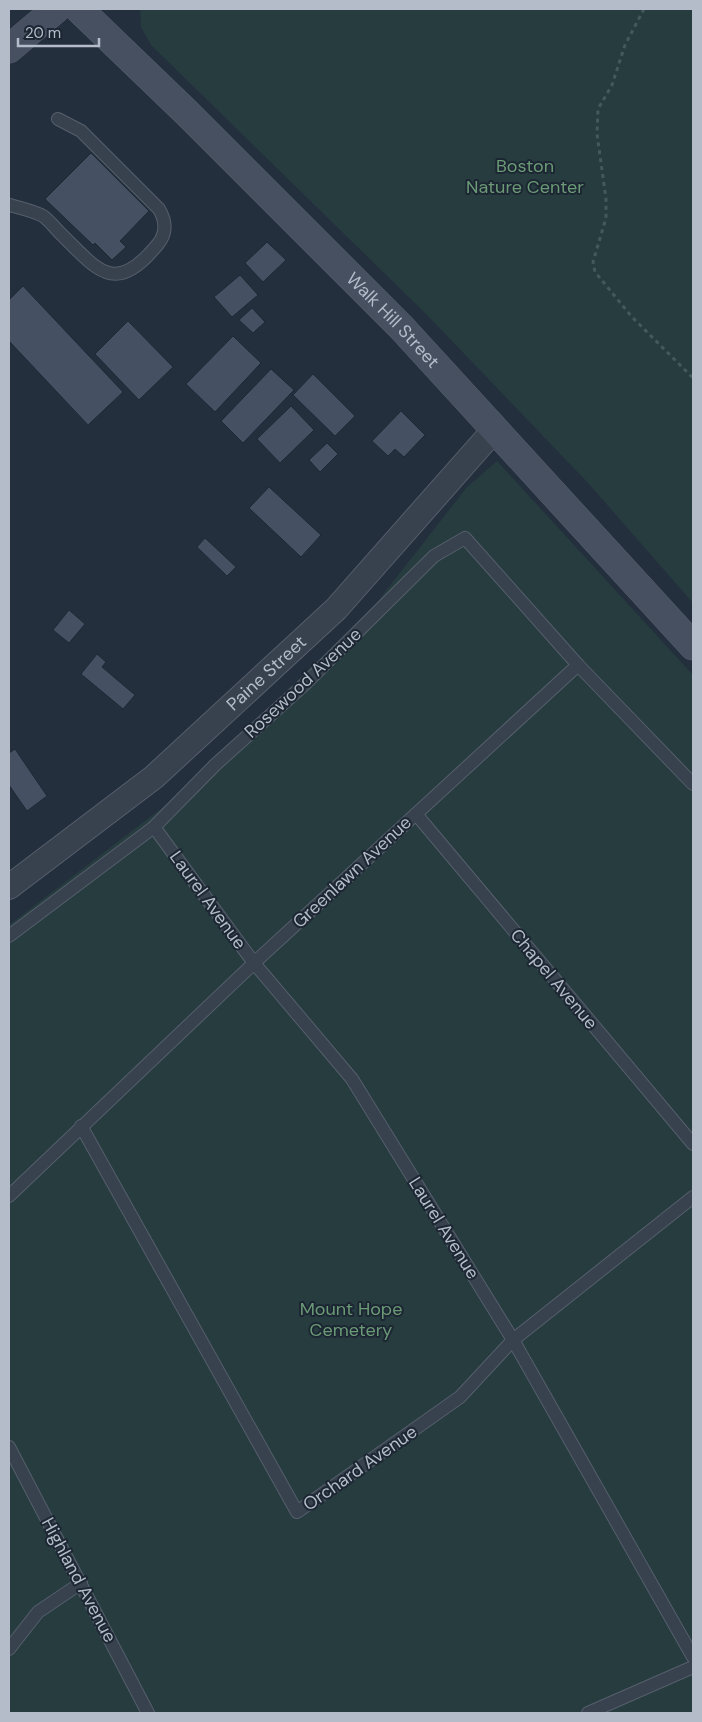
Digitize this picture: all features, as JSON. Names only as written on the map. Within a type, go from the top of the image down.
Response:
[{"type":"main road","points":[[9,49],[56,9]]},
{"type":"main road","name":"Walk Hill Street","points":[[80,9],[401,327],[693,646]]},
{"type":"street","name":"Paine Street","points":[[9,887],[154,777],[336,609],[494,429]]},
{"type":"lane","points":[[10,205],[43,216],[94,266],[107,273],[122,274],[129,271],[159,244],[163,237],[165,220],[159,209],[81,131],[58,119]]},
{"type":"lane","name":"Rosewood Avenue","points":[[9,936],[154,827],[215,765],[305,684],[434,556],[464,538],[578,665]]},
{"type":"lane","points":[[578,665],[693,784]]},
{"type":"lane","name":"Greenlawn Avenue","points":[[9,1196],[254,963],[578,665]]},
{"type":"lane","name":"Chapel Avenue","points":[[416,814],[693,1144]]},
{"type":"lane","name":"Laurel Avenue","points":[[154,827],[254,963],[352,1079],[513,1340],[693,1657]]},
{"type":"lane","name":"Orchard Avenue","points":[[81,1126],[297,1512],[460,1397],[513,1340],[693,1198]]},
{"type":"lane","name":"Highland Avenue","points":[[9,1447],[148,1713]]},
{"type":"lane","points":[[9,1649],[38,1612],[81,1583]]},
{"type":"lane","points":[[588,1713],[693,1667]]},
{"type":"path","points":[[644,9],[625,45],[612,85],[598,109],[597,134],[606,198],[606,218],[593,262],[595,272],[632,317],[693,378]]},
{"type":"green space","name":"Boston Nature Center","points":[[140,9],[693,9],[693,603],[589,484],[427,315],[151,45],[141,27]]},
{"type":"green space","name":"Mount Hope Cemetery","points":[[497,461],[693,675],[693,1713],[9,1713],[9,925],[180,794],[374,606],[467,487]]},
{"type":"building","points":[[91,153],[149,211],[120,241],[126,247],[112,260],[95,243],[93,245],[45,199]]},
{"type":"building","points":[[267,242],[286,260],[263,282],[245,263]]},
{"type":"building","points":[[240,275],[258,295],[232,317],[214,297]]},
{"type":"building","points":[[23,286],[123,392],[88,425],[9,341],[9,300]]},
{"type":"building","points":[[252,308],[265,322],[253,333],[239,320]]},
{"type":"building","points":[[128,321],[173,367],[139,400],[95,354]]},
{"type":"building","points":[[233,336],[261,363],[215,412],[186,384]]},
{"type":"building","points":[[271,369],[294,390],[243,443],[221,421]]},
{"type":"building","points":[[313,374],[355,416],[335,436],[293,395]]},
{"type":"building","points":[[291,406],[314,430],[280,463],[257,439]]},
{"type":"building","points":[[401,411],[425,435],[404,457],[395,449],[388,456],[372,441]]},
{"type":"building","points":[[327,443],[338,454],[320,472],[309,460]]},
{"type":"building","points":[[269,487],[321,535],[301,557],[249,508]]},
{"type":"building","points":[[205,538],[236,567],[227,576],[197,547]]},
{"type":"building","points":[[69,610],[85,624],[69,643],[53,630]]},
{"type":"building","points":[[97,654],[106,662],[102,667],[135,695],[123,709],[81,674]]},
{"type":"building","points":[[15,749],[47,796],[27,811],[9,785],[9,753]]}]
